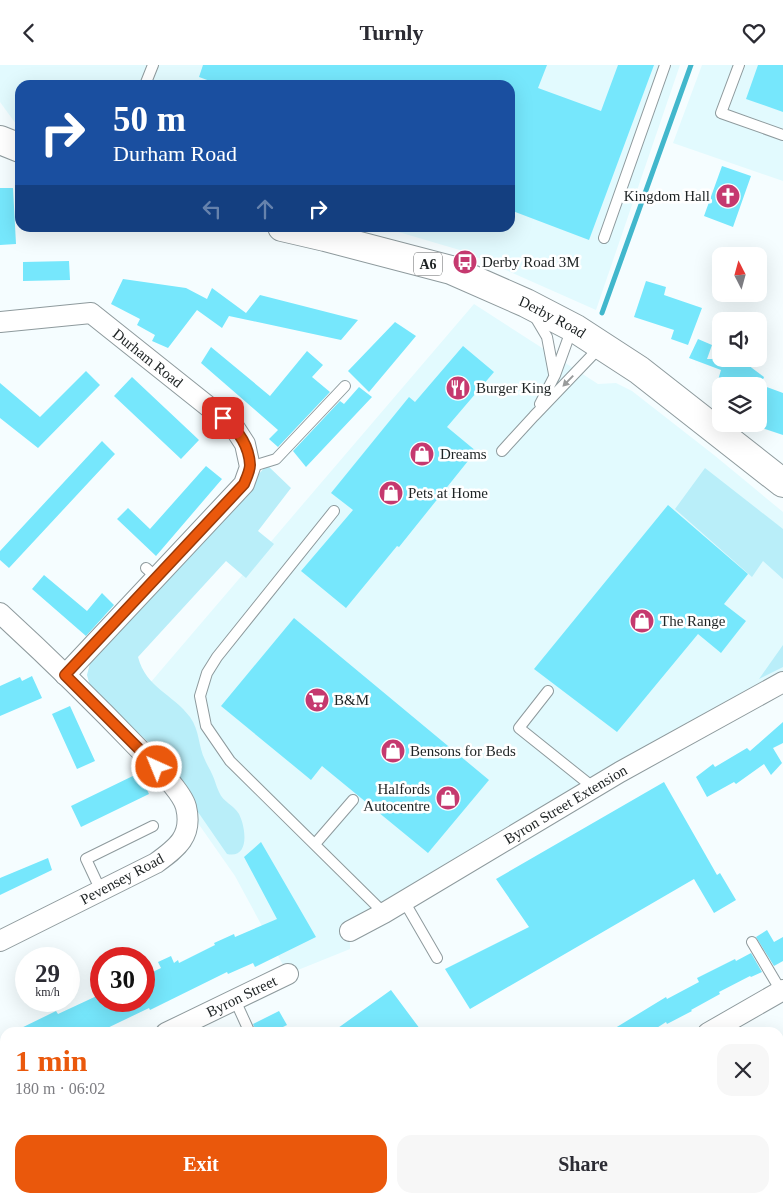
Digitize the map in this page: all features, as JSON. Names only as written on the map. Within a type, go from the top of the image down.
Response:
[{"type":"highway","points":[[0,139],[15,146]]},
{"type":"highway","name":"Derby Road","points":[[304,232],[451,270],[526,303],[576,329],[639,370],[783,483]]},
{"type":"street","name":"Durham Road","points":[[0,322],[91,313],[234,427],[245,443],[250,467]]},
{"type":"street","points":[[65,675],[151,573],[244,484],[250,467]]},
{"type":"street","name":"Pevensey Road","points":[[0,613],[65,675],[168,779],[186,806],[187,826],[182,841],[174,850],[156,863],[0,941]]},
{"type":"street","name":"Byron Street Extension","points":[[350,931],[384,913],[594,788],[783,682]]},
{"type":"street","name":"Byron Street","points":[[178,1027],[288,974]]},
{"type":"street","points":[[719,1027],[780,995]]},
{"type":"lane","points":[[147,80],[153,65]]},
{"type":"lane","points":[[604,238],[666,65]]},
{"type":"lane","points":[[739,65],[721,113],[783,135]]},
{"type":"lane","points":[[526,303],[547,337],[555,375]]},
{"type":"lane","points":[[534,416],[555,375],[568,339],[576,329]]},
{"type":"lane","points":[[502,451],[601,346]]},
{"type":"lane","points":[[250,467],[276,459],[345,386]]},
{"type":"lane","points":[[334,511],[217,657],[207,673],[200,696],[206,726],[230,761],[384,913]]},
{"type":"lane","points":[[548,691],[519,728],[594,788]]},
{"type":"lane","points":[[316,844],[353,800]]},
{"type":"lane","points":[[101,891],[86,859],[153,826]]},
{"type":"lane","points":[[404,901],[437,959]]},
{"type":"lane","points":[[752,942],[780,995]]},
{"type":"lane","points":[[235,999],[247,1027]]},
{"type":"shaded area","points":[[0,65],[680,65],[596,310],[463,251],[399,232],[515,232],[515,80],[15,80],[15,123],[0,102]]},
{"type":"shaded area","points":[[702,65],[783,65],[783,181],[673,143]]},
{"type":"shaded area","points":[[474,304],[598,384],[616,383],[632,391],[783,512],[783,682],[350,931],[350,949],[288,974],[235,876],[186,806],[115,724]]},
{"type":"shaded area","points":[[267,465],[291,488],[258,531],[274,544],[246,578],[226,561],[138,657],[142,668],[153,684],[190,717],[196,728],[203,755],[219,792],[239,814],[244,834],[243,847],[240,852],[227,854],[151,744],[92,694],[87,675],[90,663],[100,647]]},
{"type":"shaded area","points":[[705,468],[783,529],[783,579],[763,561],[752,577],[675,509]]},
{"type":"shaded area","points":[[783,645],[783,667],[759,679]]},
{"type":"building","points":[[203,65],[547,65],[538,88],[601,111],[618,65],[654,65],[589,240],[515,212],[515,80],[207,80],[199,77]]},
{"type":"building","points":[[758,65],[783,65],[783,112],[746,99]]},
{"type":"building","name":"Kingdom Hall","points":[[722,166],[751,176],[733,227],[704,216]]},
{"type":"building","points":[[0,188],[13,188],[16,244],[0,245]]},
{"type":"building","points":[[69,261],[70,280],[23,281],[23,262]]},
{"type":"building","points":[[123,279],[186,288],[207,299],[212,288],[246,313],[260,295],[358,320],[341,340],[229,316],[222,328],[197,310],[168,348],[152,341],[155,335],[137,325],[140,319],[111,304]]},
{"type":"building","points":[[646,281],[666,287],[664,295],[702,308],[688,345],[671,339],[674,330],[634,317]]},
{"type":"building","points":[[395,322],[416,336],[369,392],[348,371]]},
{"type":"building","points":[[698,339],[712,345],[707,359],[712,359],[712,367],[689,358]]},
{"type":"building","points":[[463,346],[494,372],[447,427],[476,451],[399,547],[397,546],[346,608],[301,571],[353,510],[331,493],[409,397],[415,402]]},
{"type":"building","points":[[211,347],[270,396],[307,351],[323,365],[312,377],[330,392],[278,447],[269,439],[278,430],[201,363]]},
{"type":"building","points":[[713,367],[751,367],[764,377],[719,377],[721,370]]},
{"type":"building","points":[[86,371],[100,385],[38,448],[0,418],[0,383],[40,417]]},
{"type":"building","points":[[132,377],[199,440],[181,459],[114,396]]},
{"type":"building","points":[[359,387],[372,397],[306,467],[293,451],[340,401],[344,404]]},
{"type":"building","points":[[767,387],[783,393],[783,435],[767,430]]},
{"type":"building","points":[[102,441],[115,454],[9,568],[0,560],[0,551]]},
{"type":"building","points":[[206,466],[222,479],[156,556],[117,519],[128,508],[150,529]]},
{"type":"building","points":[[668,505],[748,574],[724,604],[746,621],[721,653],[698,634],[617,732],[534,669]]},
{"type":"building","points":[[44,575],[87,611],[102,593],[114,605],[86,636],[32,589]]},
{"type":"building","points":[[294,618],[489,780],[428,853],[322,766],[311,780],[221,706]]},
{"type":"building","points":[[32,676],[42,698],[0,716],[0,686],[20,677],[22,681]]},
{"type":"building","points":[[70,706],[95,761],[77,769],[52,714]]},
{"type":"building","points":[[783,722],[783,743],[773,748],[782,763],[771,775],[764,764],[736,784],[734,782],[707,797],[696,777],[713,764],[715,767],[747,748],[750,751]]},
{"type":"building","points":[[139,773],[149,794],[81,827],[71,806]]},
{"type":"building","points":[[664,782],[717,875],[720,873],[736,900],[714,913],[694,879],[470,1009],[445,969],[529,927],[496,879]]},
{"type":"building","points":[[261,842],[316,937],[255,967],[253,963],[228,974],[227,972],[155,1008],[155,971],[161,968],[158,962],[171,956],[174,963],[178,960],[179,963],[234,934],[235,937],[277,919],[244,857]]},
{"type":"building","points":[[48,858],[52,870],[0,895],[0,878]]},
{"type":"building","points":[[767,930],[774,942],[783,937],[783,961],[774,966],[756,937]]},
{"type":"building","points":[[751,953],[762,972],[719,992],[720,994],[667,1024],[666,1022],[658,1027],[617,1027],[666,997],[667,999],[699,982],[697,978],[735,959],[736,961]]},
{"type":"building","points":[[391,990],[419,1027],[339,1027]]},
{"type":"building","points":[[90,999],[90,1012],[141,1012],[109,1027],[23,1027],[54,1012],[58,1014],[62,1012],[80,1012],[80,1004]]},
{"type":"building","points":[[279,1011],[287,1025],[283,1027],[254,1027],[253,1024]]},
{"type":"waterway","points":[[602,313],[691,65]]},
{"type":"place","name":"Kingdom Hall","points":[[728,196]]},
{"type":"place","name":"Derby Road 3M","points":[[465,262]]},
{"type":"place","name":"Burger King","points":[[458,388]]},
{"type":"place","name":"Dreams","points":[[422,454]]},
{"type":"place","name":"Pets at Home","points":[[391,493]]},
{"type":"place","name":"The Range","points":[[642,621]]},
{"type":"place","name":"B&M","points":[[317,700]]},
{"type":"place","name":"Bensons for Beds","points":[[393,751]]},
{"type":"place","name":"Halfords Autocentre","points":[[448,798]]},
{"type":"route","points":[[157,767],[65,675],[244,484],[250,467],[245,443],[234,427],[223,418]]}]
